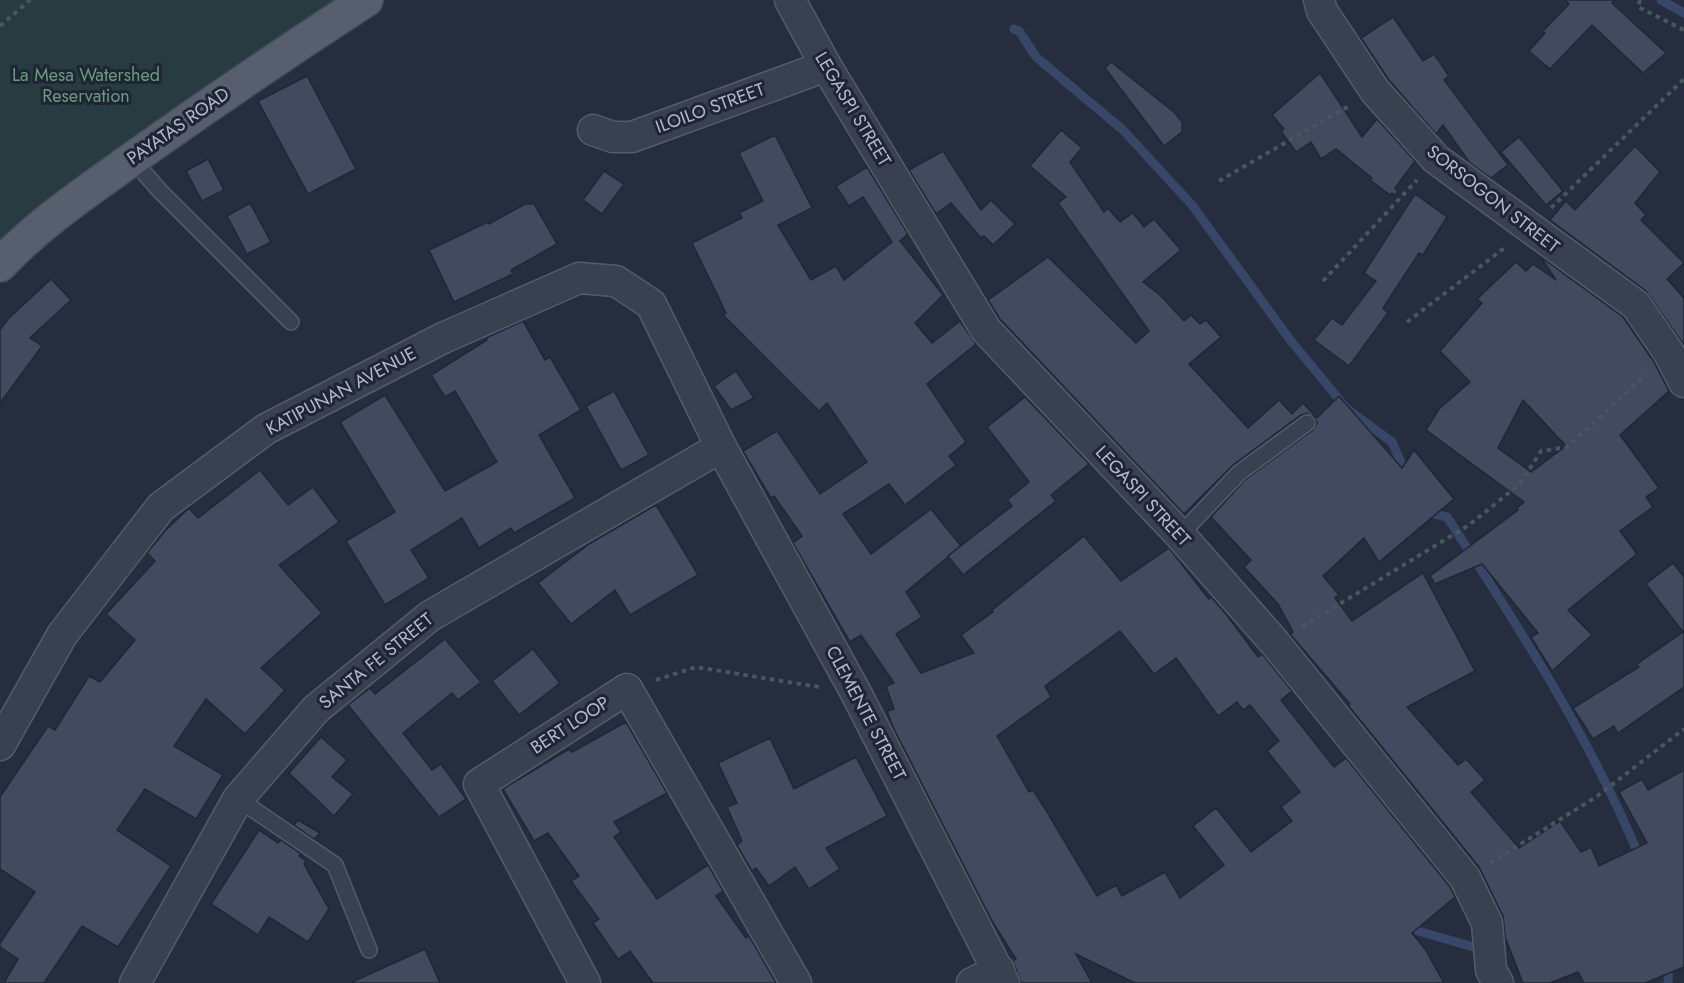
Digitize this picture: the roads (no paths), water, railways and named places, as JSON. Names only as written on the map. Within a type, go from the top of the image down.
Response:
[{"type":"main road","name":"PAYATAS ROAD","points":[[0,265],[43,224],[132,159],[254,72],[366,0]]},
{"type":"street","name":"LEGASPI STREET","points":[[790,0],[826,66],[986,330],[1180,535],[1275,644],[1465,878],[1487,923],[1491,970],[1498,983]]},
{"type":"street","name":"SORSOGON STREET","points":[[1318,0],[1322,11],[1375,91],[1436,159],[1636,305],[1669,353],[1684,382]]},
{"type":"street","name":"ILOILO STREET","points":[[593,130],[613,137],[632,137],[826,66]]},
{"type":"street","name":"KATIPUNAN AVENUE","points":[[0,745],[62,635],[161,507],[266,429],[443,338],[579,278],[616,281],[651,304],[721,447]]},
{"type":"street","name":"CLEMENTE STREET","points":[[721,447],[856,693],[1002,976]]},
{"type":"street","name":"SANTA FE STREET","points":[[135,983],[238,799],[316,709],[430,616],[721,447]]},
{"type":"street","name":"BERT LOOP","points":[[585,983],[479,784],[627,689],[796,983]]},
{"type":"street","points":[[972,983],[1002,976]]},
{"type":"lane","points":[[132,159],[160,191],[291,322]]},
{"type":"lane","points":[[1180,535],[1239,472],[1307,423]]},
{"type":"lane","points":[[238,799],[335,865],[369,950]]},
{"type":"waterway","points":[[1661,0],[1684,13]]},
{"type":"waterway","points":[[1014,29],[1019,31],[1036,57],[1123,130],[1192,205],[1291,341],[1347,409],[1392,442],[1407,476]]},
{"type":"waterway","points":[[1426,512],[1447,517],[1501,600],[1575,725],[1620,812],[1640,858]]},
{"type":"waterway","points":[[1418,931],[1484,950]]},
{"type":"waterway","points":[[1668,983],[1669,962]]},
{"type":"park label","name":"La Mesa Watershed Reservation","points":[[86,85]]}]
